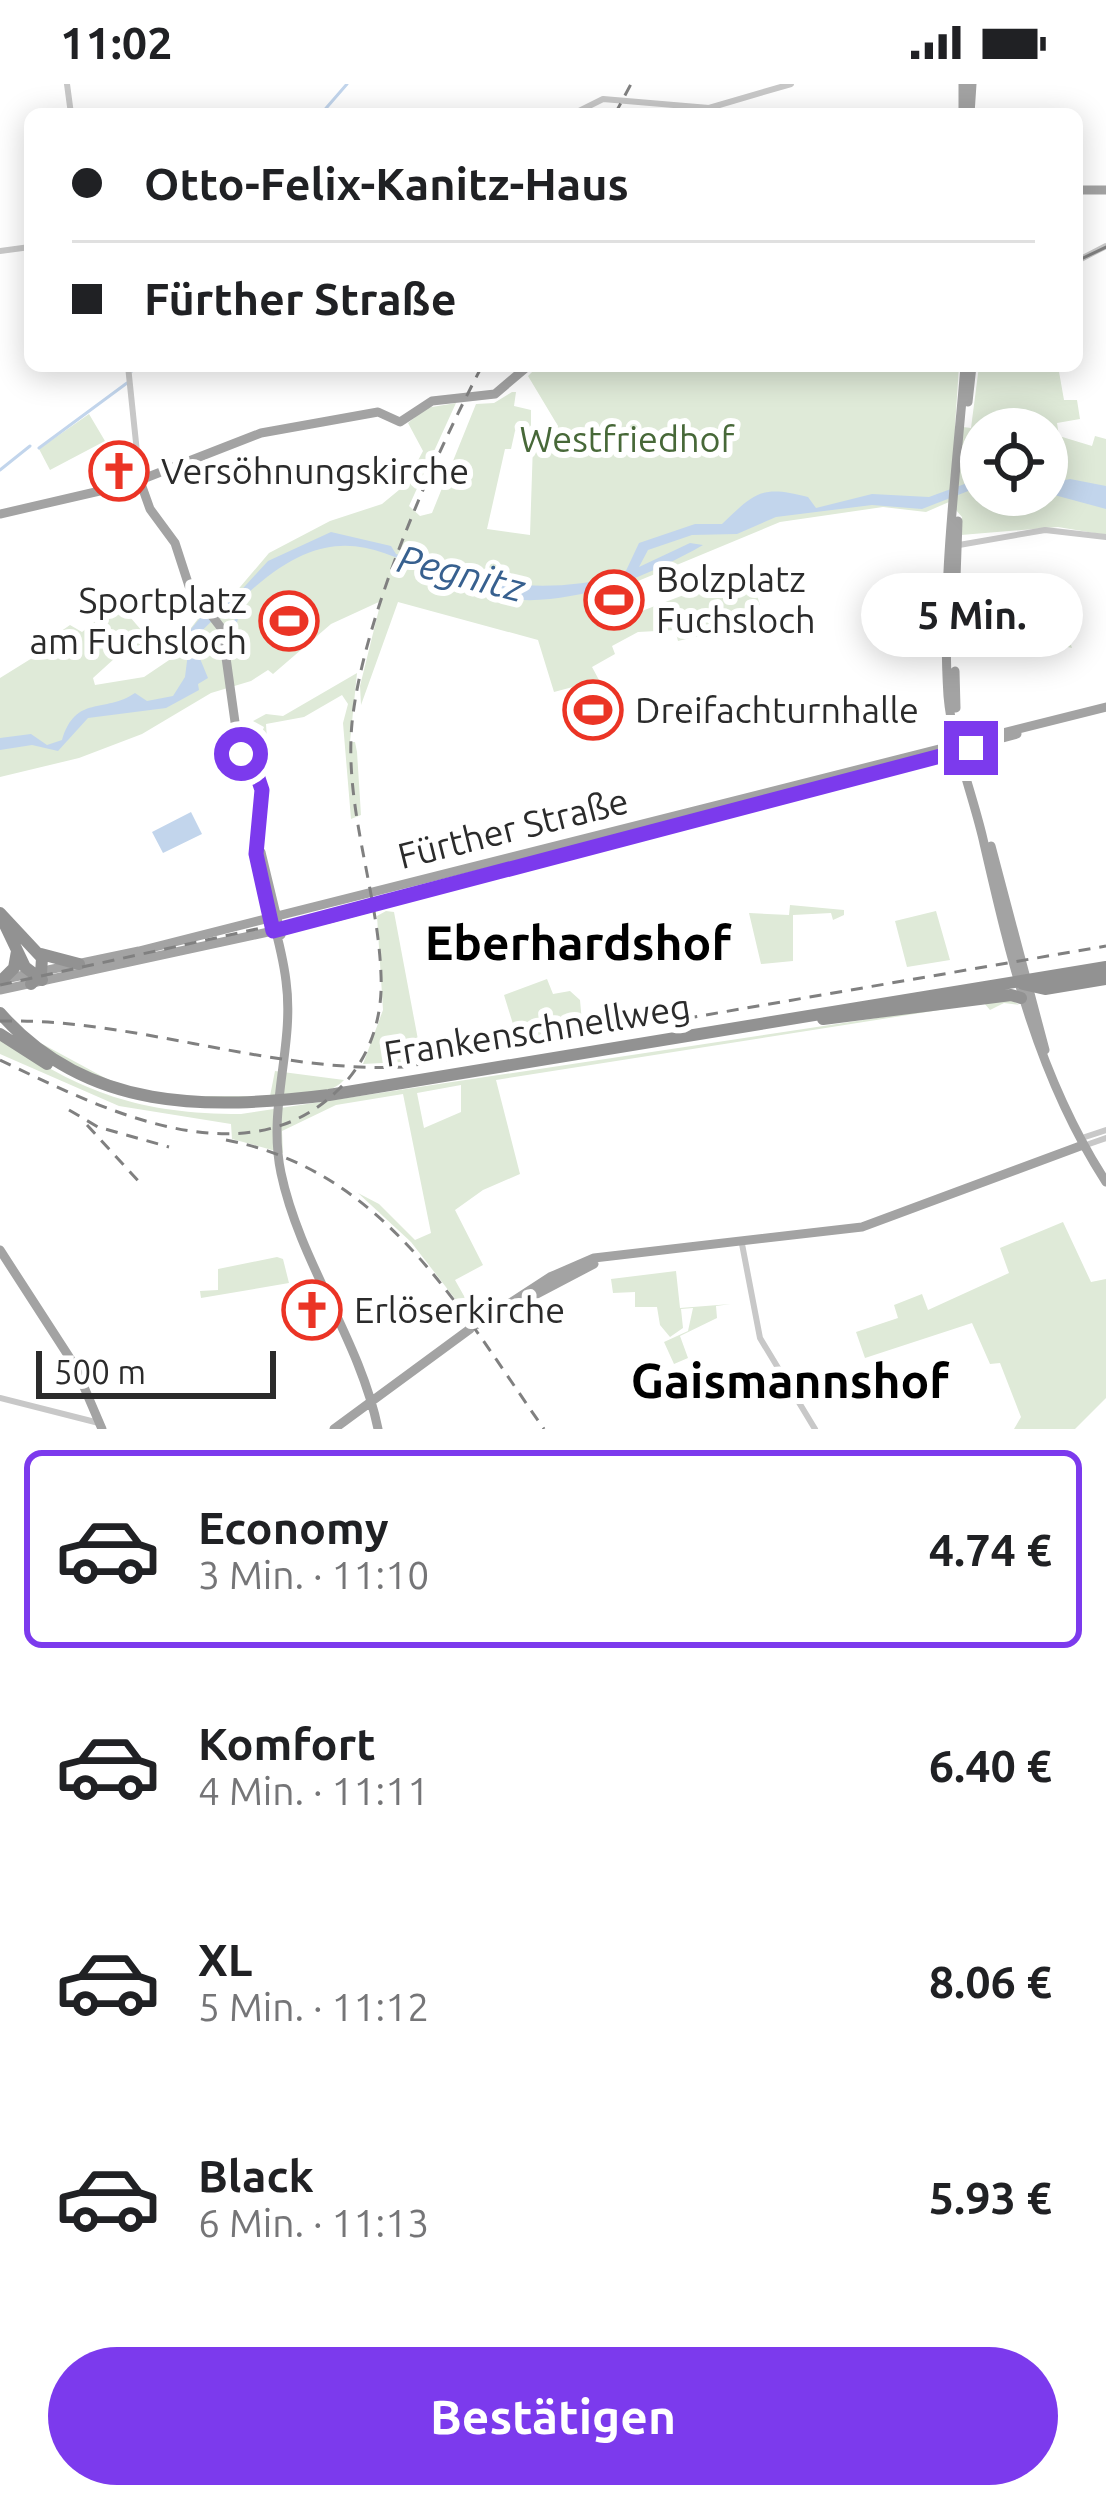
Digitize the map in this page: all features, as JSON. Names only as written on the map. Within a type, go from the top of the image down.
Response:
[{"type":"highway","points":[[0,917],[37,978]]},
{"type":"highway","points":[[0,917],[37,951],[79,964]]},
{"type":"highway","points":[[1,983],[15,964],[16,944]]},
{"type":"highway","points":[[37,951],[37,978]]},
{"type":"highway","points":[[823,1016],[997,997],[1042,971],[1106,970]]},
{"type":"highway","points":[[823,1016],[984,980],[1047,989],[1106,970]]},
{"type":"highway","name":"Frankenschnellweg","points":[[0,1022],[47,1064],[100,1091],[150,1105],[278,1104],[1106,970]]},
{"type":"highway","name":"Frankenschnellweg","points":[[0,1013],[53,1061],[118,1091],[177,1103],[278,1104]]},
{"type":"highway","points":[[0,1034],[47,1064]]},
{"type":"main road","points":[[0,514],[142,481],[261,433],[385,414],[400,422],[433,401],[493,395],[521,372]]},
{"type":"main road","points":[[968,372],[948,696],[1019,983],[1049,1071],[1106,1182]]},
{"type":"main road","points":[[142,481],[157,519],[179,554],[189,586],[217,620],[240,763],[260,782],[263,802],[256,854],[273,916],[271,932]]},
{"type":"main road","name":"Fürther Straße","points":[[1,983],[304,925],[1106,707]]},
{"type":"main road","name":"Fürther Straße","points":[[155,952],[304,908],[963,746]]},
{"type":"main road","points":[[304,908],[304,925]]},
{"type":"main road","points":[[257,920],[271,932],[281,951],[289,1015],[277,1116],[279,1162],[300,1232],[356,1366],[375,1429]]},
{"type":"main road","name":"Fürther Straße","points":[[37,978],[79,964],[128,958]]},
{"type":"main road","points":[[1084,1141],[1106,1172]]},
{"type":"main road","points":[[334,1429],[476,1326],[621,1253],[742,1244],[846,1228],[1084,1141]]},
{"type":"main road","points":[[0,1250],[61,1340],[100,1426]]},
{"type":"street","points":[[582,108],[594,100],[624,100],[709,108],[791,84]]},
{"type":"street","points":[[129,372],[142,481]]},
{"type":"street","points":[[955,541],[1045,530],[1106,537]]},
{"type":"street","points":[[1084,1141],[1106,1134]]},
{"type":"street","points":[[742,1244],[760,1338],[815,1429]]},
{"type":"street","points":[[0,1398],[100,1426]]},
{"type":"green space","name":"Westfriedhof","points":[[532,372],[959,372],[955,426],[960,427],[960,515],[949,502],[926,512],[883,507],[780,522],[626,586],[634,614],[749,570],[760,605],[735,611],[731,628],[678,641],[675,630],[638,632],[612,646],[615,654],[592,667],[599,680],[554,692],[538,640],[398,602],[361,705],[360,686],[381,601],[331,624],[273,674],[268,670],[251,681],[211,693],[142,734],[79,758],[0,777],[0,678],[37,655],[35,649],[70,625],[82,632],[118,603],[148,638],[125,658],[115,658],[93,678],[95,685],[144,677],[181,652],[181,641],[207,607],[235,593],[269,553],[330,521],[382,504],[405,485],[423,451],[408,423],[426,408],[456,403],[409,506],[420,516],[432,513],[476,404],[494,403],[516,392],[514,406],[531,410],[531,434],[515,431],[511,449],[505,449],[487,529],[530,535],[533,444],[555,438],[558,426],[528,376]]},
{"type":"green space","points":[[978,372],[1059,372],[1064,400],[1077,400],[1080,419],[1068,421],[1068,408],[974,408]]},
{"type":"green space","points":[[89,414],[105,441],[50,470],[39,449]]},
{"type":"green space","points":[[1095,436],[1106,439],[1106,535],[1058,527],[961,535],[962,517],[1068,516],[1068,439],[1092,446]]},
{"type":"green space","points":[[1050,590],[1072,648],[1054,644],[1050,630],[1031,628],[1025,603],[1041,600],[1040,592]]},
{"type":"green space","points":[[357,673],[350,742],[355,742],[357,752],[361,815],[351,819],[343,723],[348,704],[342,695],[304,717],[266,724],[269,770],[255,769],[254,753],[264,727],[253,721],[266,714],[283,716]]},
{"type":"green space","points":[[790,905],[844,910],[844,915],[833,920],[831,913],[793,915],[793,961],[761,964],[749,913],[789,915]]},
{"type":"green space","points":[[936,911],[950,960],[907,967],[895,921]]},
{"type":"green space","points":[[394,912],[422,1061],[363,1064],[383,1010],[377,916]]},
{"type":"green space","points":[[547,979],[553,994],[570,991],[580,1000],[583,1033],[502,1044],[517,1037],[504,995]]},
{"type":"green space","points":[[1009,998],[1019,1005],[1004,1003],[990,1010],[984,1003],[496,1080],[520,1174],[483,1190],[455,1210],[483,1265],[455,1280],[477,1319],[473,1322],[411,1242],[358,1193],[379,1204],[415,1240],[431,1233],[403,1094],[336,1105],[282,1131],[283,1153],[232,1139],[231,1124],[119,1106],[0,1054],[0,1038],[58,1073],[113,1097],[172,1110],[241,1114]],"holes":[[[461,1085],[461,1112],[424,1128],[417,1093]]]},
{"type":"green space","points":[[24,1034],[107,1079],[163,1094],[142,1091],[111,1082],[82,1070]]},
{"type":"green space","points":[[275,1071],[344,1080],[321,1093],[302,1095],[238,1099],[171,1096],[270,1096]]},
{"type":"green space","points":[[1063,1222],[1091,1282],[1106,1279],[1106,1398],[1075,1429],[1014,1429],[1021,1417],[1000,1363],[990,1364],[972,1323],[865,1358],[856,1332],[898,1318],[894,1305],[922,1294],[928,1310],[1009,1273],[1000,1248]]},
{"type":"green space","points":[[283,1259],[289,1283],[201,1298],[200,1291],[218,1290],[218,1269]]},
{"type":"green space","points":[[676,1271],[680,1308],[731,1304],[716,1306],[717,1318],[680,1336],[688,1358],[674,1364],[664,1342],[688,1331],[693,1308],[681,1309],[683,1328],[670,1337],[660,1325],[657,1307],[635,1307],[635,1292],[613,1293],[611,1279]]},
{"type":"water","points":[[1068,479],[1106,486],[1106,509],[1068,499]]},
{"type":"water","points":[[960,486],[960,494],[922,509],[872,505],[776,517],[737,534],[692,535],[648,550],[639,567],[690,543],[703,545],[648,573],[610,587],[550,599],[504,598],[464,588],[364,547],[329,547],[291,561],[205,628],[194,644],[208,678],[198,684],[199,690],[166,708],[88,718],[58,751],[32,745],[0,750],[0,738],[31,734],[47,745],[62,740],[83,710],[135,693],[147,701],[173,696],[185,677],[191,629],[205,612],[235,597],[268,561],[331,532],[391,546],[396,554],[455,573],[508,584],[562,585],[624,575],[639,543],[695,524],[722,524],[759,494],[808,497],[816,508],[872,494],[929,497]]},
{"type":"water","points":[[191,812],[202,834],[163,853],[152,832]]},
{"type":"waterway","points":[[326,108],[347,84]]},
{"type":"waterway","points":[[39,448],[127,383]]},
{"type":"waterway","points":[[0,470],[30,446]]},
{"type":"waterway","points":[[231,606],[237,617],[232,633]]},
{"type":"waterway","points":[[230,657],[236,644]]},
{"type":"tram line","points":[[1083,258],[1106,247]]},
{"type":"railway","points":[[618,108],[631,84]]},
{"type":"railway","points":[[0,1060],[124,1114],[215,1134],[259,1131],[300,1117],[349,1078],[372,1037],[381,991],[379,943],[353,787],[352,723],[359,681],[402,540],[479,372]]},
{"type":"railway","points":[[0,985],[362,906],[773,795]]},
{"type":"railway","points":[[0,1021],[101,1028],[303,1062],[404,1067],[1106,946]]},
{"type":"railway","points":[[69,1110],[98,1127],[169,1147]]},
{"type":"railway","points":[[87,1125],[142,1185]]},
{"type":"railway","points":[[226,1140],[282,1156],[330,1181],[374,1213],[448,1292],[544,1429]]},
{"type":"place","name":"Versöhnungskirche","points":[[119,471]]},
{"type":"place","name":"Bolzplatz Fuchsloch","points":[[614,600]]},
{"type":"place","name":"Sportplatz am Fuchsloch","points":[[289,621]]},
{"type":"place","name":"Dreifachturnhalle","points":[[593,710]]},
{"type":"place","name":"Erlöserkirche","points":[[312,1310]]},
{"type":"district","name":"Eberhardshof","points":[[578,943]]},
{"type":"district","name":"Gaismannshof","points":[[790,1381]]},
{"type":"route","points":[[241,754],[240,763],[258,778],[262,790],[256,854],[273,931],[971,748]]},
{"type":"water label","name":"Pegnitz","points":[[461,573]]}]
